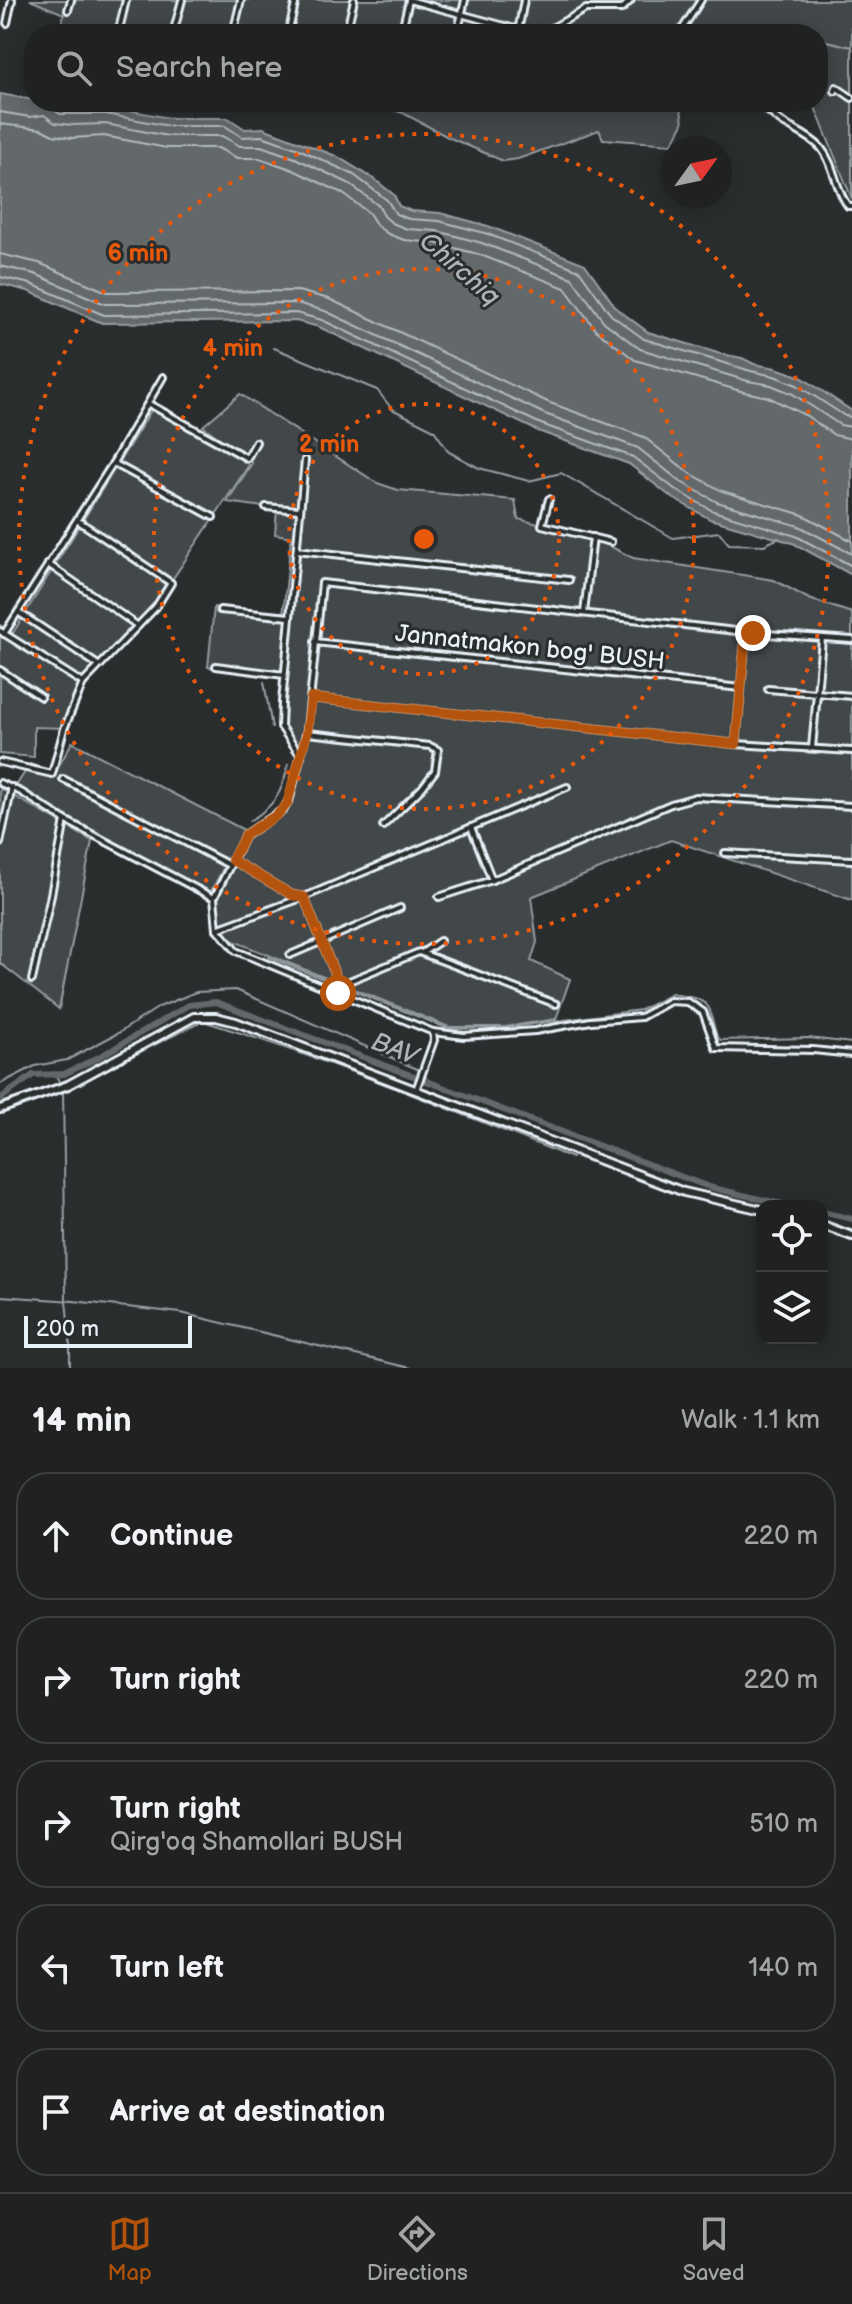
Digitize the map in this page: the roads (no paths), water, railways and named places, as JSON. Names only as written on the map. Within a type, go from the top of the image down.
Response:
[{"type":"street","points":[[7,23],[12,0]]},
{"type":"street","points":[[68,10],[71,0]]},
{"type":"street","points":[[120,24],[126,0]]},
{"type":"street","points":[[176,24],[182,0]]},
{"type":"street","points":[[235,24],[241,0]]},
{"type":"street","points":[[290,24],[296,0]]},
{"type":"street","points":[[348,24],[354,0]]},
{"type":"street","points":[[403,24],[409,0],[491,24]]},
{"type":"street","points":[[460,24],[465,0]]},
{"type":"street","points":[[520,24],[524,0]]},
{"type":"street","points":[[559,24],[586,9],[622,9],[631,0]]},
{"type":"street","points":[[685,24],[701,0]]},
{"type":"street","points":[[835,91],[836,87],[841,89],[852,98]]},
{"type":"street","points":[[770,112],[812,139],[823,151],[839,194],[851,207]]},
{"type":"street","points":[[83,683],[2,633],[113,463],[163,377]]},
{"type":"street","points":[[149,404],[247,458],[256,442]]},
{"type":"street","points":[[301,756],[281,727],[305,460]]},
{"type":"street","points":[[113,463],[213,517]]},
{"type":"street","points":[[549,499],[542,525],[611,542]]},
{"type":"street","points":[[266,507],[300,510]]},
{"type":"street","points":[[0,762],[52,774],[64,729],[83,683],[156,607],[171,583],[77,520]]},
{"type":"street","points":[[584,613],[593,537]]},
{"type":"street","points":[[296,550],[569,580]]},
{"type":"street","points":[[48,564],[138,626]]},
{"type":"street","points":[[852,640],[322,583],[307,733],[290,798],[284,809],[245,835],[214,898],[217,929],[236,951],[433,1032],[464,1036],[535,1031],[591,1021],[641,1017],[670,1001],[688,1002],[703,1012],[716,1048],[852,1054]]},
{"type":"street","points":[[220,610],[290,617]]},
{"type":"street","points":[[18,612],[98,665]]},
{"type":"street","points":[[736,744],[746,631]]},
{"type":"street","points":[[812,749],[822,639]]},
{"type":"street","name":"Jannatmakon bog' BUSH","points":[[315,642],[741,688]]},
{"type":"street","points":[[216,666],[284,675]]},
{"type":"street","points":[[0,670],[41,697]]},
{"type":"street","points":[[768,689],[852,696]]},
{"type":"street","points":[[311,698],[736,744],[852,751]]},
{"type":"street","points":[[307,733],[430,746],[438,750],[435,771],[383,826]]},
{"type":"street","points":[[63,779],[292,895],[304,897]]},
{"type":"street","points":[[0,783],[214,898]]},
{"type":"street","points":[[0,843],[12,787]]},
{"type":"street","points":[[217,929],[304,897],[567,787]]},
{"type":"street","points":[[439,897],[492,880],[671,804],[696,797],[852,806]]},
{"type":"street","points":[[32,980],[65,820]]},
{"type":"street","points":[[471,827],[492,880]]},
{"type":"street","points":[[725,853],[852,860]]},
{"type":"street","points":[[304,897],[338,982],[342,984]]},
{"type":"street","points":[[290,955],[400,908]]},
{"type":"street","points":[[422,953],[440,941]]},
{"type":"street","points":[[338,993],[342,984],[414,952],[556,1004]]},
{"type":"street","points":[[0,1109],[68,1085],[148,1040],[194,1017],[204,1016],[236,1022],[417,1087],[684,1192],[756,1209]]},
{"type":"street","points":[[417,1087],[434,1040],[433,1032]]},
{"type":"street","points":[[828,1227],[852,1236]]},
{"type":"water","name":"Chirchiq","points":[[0,94],[24,98],[24,112],[138,112],[169,118],[228,118],[245,129],[263,128],[336,156],[374,179],[394,195],[399,206],[488,226],[585,264],[617,309],[648,332],[801,377],[852,411],[852,575],[793,543],[710,519],[671,497],[629,464],[538,431],[319,327],[296,321],[102,323],[28,291],[0,284]]},
{"type":"waterway","points":[[828,41],[852,47]]},
{"type":"waterway","points":[[274,348],[377,390],[392,409],[434,430],[449,452],[479,468],[529,481],[561,473],[673,538],[719,532],[729,544],[764,545],[779,538]]},
{"type":"waterway","points":[[264,682],[272,728]]},
{"type":"waterway","points":[[249,821],[276,798],[288,764]]},
{"type":"waterway","points":[[268,957],[449,1029],[503,1028],[640,1010],[672,994],[705,1003],[717,1037],[721,1040],[809,1038],[852,1043]]},
{"type":"waterway","points":[[0,1084],[35,1066],[67,1060],[159,1007],[196,992],[236,990],[424,1072],[427,1080]]},
{"type":"waterway","name":"BAV","points":[[0,1099],[33,1075],[64,1074],[189,1005],[216,1002],[709,1187],[764,1200]]},
{"type":"waterway","points":[[101,1071],[203,1021],[435,1103],[572,1158]]},
{"type":"waterway","points":[[56,1075],[60,1084]]},
{"type":"waterway","points":[[63,1090],[70,1368]]},
{"type":"waterway","name":"BAV","points":[[828,1213],[852,1219]]},
{"type":"waterway","points":[[0,1296],[181,1313],[410,1368]]}]
